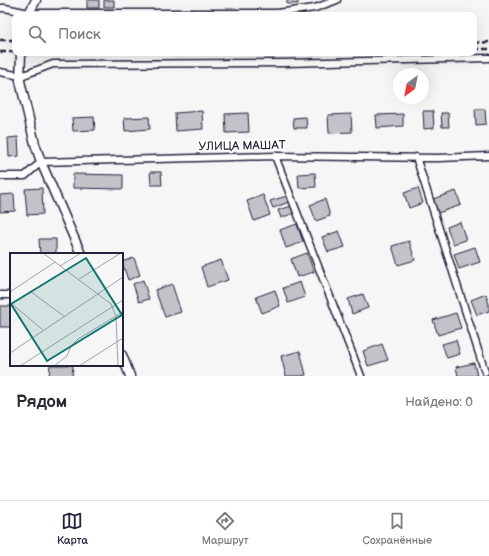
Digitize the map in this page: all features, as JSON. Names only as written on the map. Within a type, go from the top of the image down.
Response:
[{"type":"street","points":[[30,12],[36,0]]},
{"type":"street","points":[[285,12],[315,8],[337,0]]},
{"type":"street","points":[[0,8],[21,12]]},
{"type":"street","points":[[21,56],[20,81],[35,144],[41,162],[80,253]]},
{"type":"street","points":[[0,72],[21,76],[53,64],[285,63],[489,58]]},
{"type":"street","points":[[275,156],[361,376]]},
{"type":"street","name":"УЛИЦА МАШАТ","points":[[41,162],[275,156],[489,156]]},
{"type":"street","points":[[416,157],[484,372]]},
{"type":"street","points":[[0,176],[25,176],[41,162]]},
{"type":"street","points":[[123,358],[130,376]]},
{"type":"building","points":[[87,0],[99,0],[99,8],[87,8]]},
{"type":"building","points":[[104,0],[114,0],[114,7],[104,7]]},
{"type":"building","points":[[287,0],[298,0],[298,4],[287,4]]},
{"type":"building","points":[[475,109],[485,109],[486,124],[476,125]]},
{"type":"building","points":[[202,111],[203,129],[176,131],[175,113]]},
{"type":"building","points":[[423,111],[433,111],[434,128],[424,129]]},
{"type":"building","points":[[248,113],[249,132],[226,133],[225,114]]},
{"type":"building","points":[[441,113],[448,113],[449,127],[442,127]]},
{"type":"building","points":[[351,114],[352,132],[329,133],[328,115]]},
{"type":"building","points":[[403,114],[403,126],[377,128],[376,115]]},
{"type":"building","points":[[94,117],[95,130],[73,131],[72,118]]},
{"type":"building","points":[[149,117],[150,129],[125,131],[124,118]]},
{"type":"building","points":[[306,117],[307,128],[294,128],[293,118]]},
{"type":"building","points":[[18,137],[19,156],[9,157],[8,138]]},
{"type":"building","points":[[150,172],[161,172],[162,185],[151,185]]},
{"type":"building","points":[[315,173],[316,187],[299,188],[298,174]]},
{"type":"building","points":[[73,174],[123,175],[123,189],[73,188]]},
{"type":"building","points":[[42,188],[43,214],[27,215],[25,189]]},
{"type":"building","points":[[418,188],[423,203],[409,208],[404,193]]},
{"type":"building","points":[[456,191],[461,205],[438,213],[433,199]]},
{"type":"building","points":[[14,194],[15,211],[0,212],[0,195]]},
{"type":"building","points":[[263,195],[270,215],[254,221],[247,201]]},
{"type":"building","points":[[287,196],[289,202],[273,208],[270,201]]},
{"type":"building","points":[[325,199],[330,216],[316,221],[310,205]]},
{"type":"building","points":[[292,206],[294,213],[281,218],[278,210]]},
{"type":"building","points":[[460,222],[466,240],[453,244],[447,227]]},
{"type":"building","points":[[297,224],[303,242],[286,248],[280,230]]},
{"type":"building","points":[[339,231],[345,247],[328,252],[322,237]]},
{"type":"building","points":[[39,239],[56,239],[56,253],[40,253]]},
{"type":"building","points":[[409,241],[415,260],[398,265],[392,246]]},
{"type":"building","points":[[475,247],[480,262],[459,269],[454,254]]},
{"type":"building","points":[[307,253],[314,272],[297,277],[291,259]]},
{"type":"building","points":[[134,258],[140,275],[128,280],[123,262]]},
{"type":"building","points":[[221,260],[228,280],[207,287],[201,267]]},
{"type":"building","points":[[143,280],[149,299],[139,302],[133,284]]},
{"type":"building","points":[[300,282],[305,297],[288,303],[283,288]]},
{"type":"building","points":[[172,284],[181,312],[165,317],[155,290]]},
{"type":"building","points":[[275,290],[280,306],[262,313],[256,297]]},
{"type":"building","points":[[363,294],[368,308],[352,314],[348,299]]},
{"type":"building","points":[[486,294],[489,304],[489,311],[477,315],[471,300]]},
{"type":"building","points":[[0,306],[10,306],[10,327],[0,327]]},
{"type":"building","points":[[456,313],[461,328],[438,335],[433,320]]},
{"type":"building","points":[[456,340],[460,354],[447,358],[442,344]]},
{"type":"building","points":[[382,344],[388,360],[368,366],[363,351]]},
{"type":"building","points":[[300,351],[306,375],[286,376],[281,356]]},
{"type":"building","points":[[474,363],[477,376],[458,376],[456,367]]},
{"type":"building","points":[[50,366],[73,366],[72,376],[49,376]]},
{"type":"railway","points":[[0,40],[12,40]]},
{"type":"railway","points":[[477,43],[489,42]]},
{"type":"railway","points":[[477,49],[489,49]]},
{"type":"railway","points":[[0,52],[12,52]]}]
